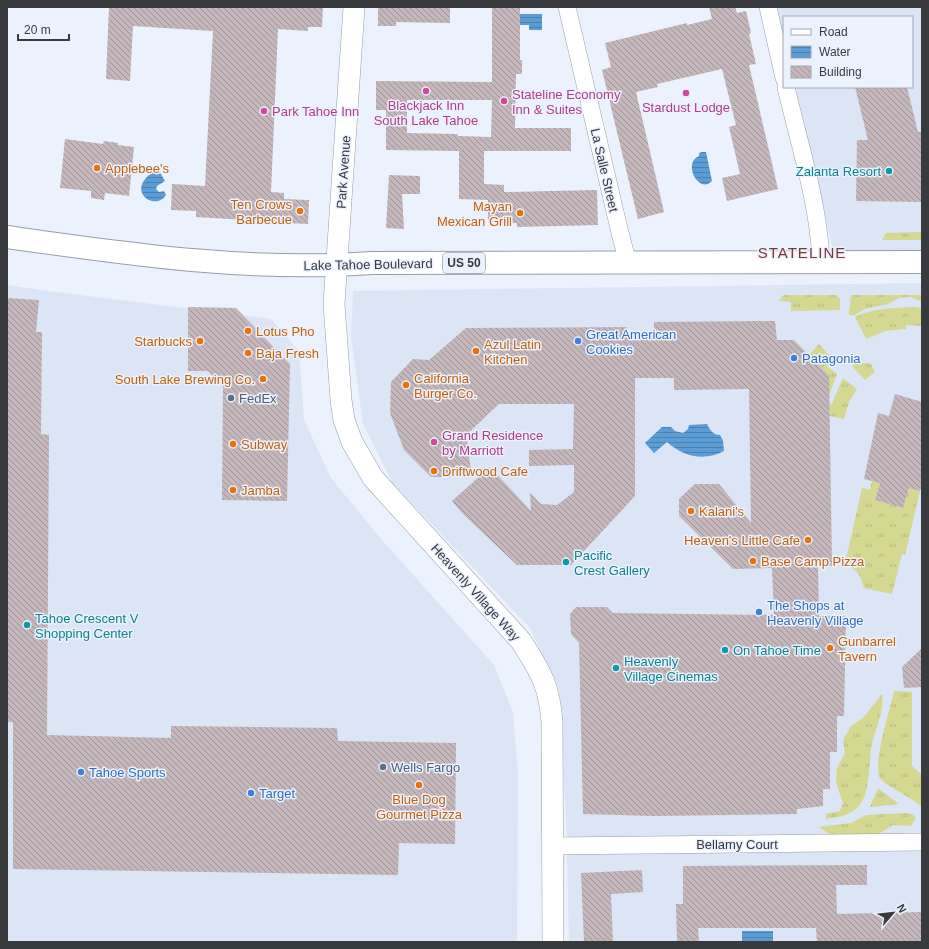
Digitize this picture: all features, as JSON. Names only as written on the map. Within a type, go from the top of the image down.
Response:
[{"type":"highway","name":"Lake Tahoe Boulevard","points":[[7,236],[147,255],[233,264],[272,266],[336,266],[372,263],[922,262]]},
{"type":"street","name":"Park Avenue","points":[[336,266],[354,7]]},
{"type":"street","name":"La Salle Street","points":[[567,7],[628,263]]},
{"type":"street","points":[[768,7],[783,74]]},
{"type":"street","points":[[786,88],[815,207],[820,234],[821,262]]},
{"type":"street","name":"Heavenly Village Way","points":[[336,266],[334,304],[341,400],[344,420],[352,442],[373,478],[385,493],[521,641],[534,661],[544,682],[549,700],[552,722],[553,942]]},
{"type":"street","name":"Bellamy Court","points":[[553,846],[922,842]]},
{"type":"shaded area","points":[[774,7],[922,7],[922,250],[834,253],[793,88],[913,88],[913,16],[783,16],[783,45]]},
{"type":"shaded area","points":[[922,283],[922,942],[569,942],[566,814],[559,690],[530,628],[392,482],[363,424],[351,337],[353,291]]},
{"type":"shaded area","points":[[7,285],[271,319],[299,351],[304,420],[331,478],[382,540],[494,665],[513,712],[518,773],[517,942],[7,942]]},
{"type":"green space","points":[[922,232],[922,240],[882,240],[886,233]]},
{"type":"green space","points":[[784,295],[836,295],[840,299],[840,310],[791,311],[791,302],[778,301]]},
{"type":"green space","points":[[851,295],[922,295],[922,302],[911,297],[899,298],[888,304],[865,309],[854,315],[849,315]]},
{"type":"green space","points":[[914,307],[922,308],[922,326],[906,325],[906,329],[885,331],[866,339],[855,317],[876,310]]},
{"type":"green space","points":[[819,344],[833,359],[827,366],[837,374],[829,395],[829,376],[809,355]]},
{"type":"green space","points":[[855,362],[871,364],[875,372],[865,380],[852,366]]},
{"type":"green space","points":[[843,378],[857,389],[849,402],[844,419],[830,416],[829,404],[832,404]]},
{"type":"green space","points":[[872,481],[880,483],[875,500],[903,508],[909,488],[920,491],[905,555],[902,554],[892,594],[864,588],[858,573],[853,568],[845,564],[862,488],[870,490]]},
{"type":"green space","points":[[894,691],[912,692],[912,766],[922,775],[922,806],[885,783],[879,776],[878,768],[880,746]]},
{"type":"green space","points":[[882,694],[883,701],[881,714],[872,741],[867,787],[863,801],[848,814],[826,819],[826,814],[840,811],[843,803],[836,783],[837,768],[845,753],[843,740],[851,726],[864,717]]},
{"type":"green space","points":[[878,788],[899,804],[870,807]]},
{"type":"green space","points":[[912,814],[916,818],[911,826],[893,825],[880,833],[829,834],[819,827],[851,823],[866,815]]},
{"type":"water","points":[[520,14],[542,14],[542,30],[529,30],[529,25],[520,25]]},
{"type":"water","points":[[706,152],[712,181],[707,184],[702,184],[698,181],[692,171],[694,160],[699,156],[699,153]]},
{"type":"water","points":[[158,169],[165,181],[157,186],[156,189],[159,192],[164,191],[166,195],[161,200],[149,200],[141,191],[142,184],[147,177]]},
{"type":"water","points":[[707,424],[712,432],[720,435],[723,441],[724,451],[709,456],[694,456],[679,451],[667,442],[654,453],[645,443],[662,427],[671,427],[675,431],[683,433],[688,429],[689,425]]},
{"type":"water","points":[[742,931],[773,931],[773,942],[742,942]]},
{"type":"building","points":[[109,7],[323,7],[322,27],[308,27],[308,31],[278,29],[271,192],[284,193],[284,199],[309,200],[308,224],[196,217],[196,211],[171,210],[172,184],[205,186],[213,31],[133,26],[130,81],[106,79]]},
{"type":"building","points":[[378,7],[450,7],[450,23],[396,22],[396,26],[378,26]]},
{"type":"building","points":[[492,7],[520,7],[520,60],[522,60],[522,74],[516,74],[515,128],[571,128],[571,151],[484,151],[484,184],[504,185],[504,192],[597,190],[598,225],[517,227],[517,223],[488,223],[488,200],[459,199],[459,151],[386,150],[386,110],[376,110],[376,81],[492,82]],"holes":[[[407,100],[492,100],[491,137],[458,136],[458,134],[407,133]]]},
{"type":"building","points":[[709,7],[735,7],[737,13],[746,11],[751,33],[749,34],[756,64],[749,65],[778,189],[727,201],[722,178],[740,174],[729,127],[736,125],[722,69],[657,84],[658,87],[636,92],[664,212],[638,219],[602,70],[611,67],[605,43],[687,23],[687,25],[712,19]]},
{"type":"building","name":"Zalanta Resort","points":[[855,88],[907,88],[918,132],[922,132],[922,202],[856,201],[857,140],[868,140]]},
{"type":"building","name":"Applebee's","points":[[65,139],[103,144],[104,141],[134,147],[129,196],[105,193],[104,200],[91,198],[91,191],[60,188]]},
{"type":"building","points":[[389,175],[420,176],[420,194],[402,194],[404,229],[386,228]]},
{"type":"building","name":"Tahoe Crescent V Shopping Center","points":[[7,298],[39,300],[36,332],[42,332],[41,434],[49,435],[47,735],[171,738],[171,726],[337,728],[338,741],[456,743],[455,844],[399,843],[398,875],[13,869],[13,722],[7,722]]},
{"type":"building","points":[[188,307],[236,308],[290,364],[287,501],[222,500],[223,386],[208,371],[188,371]]},
{"type":"building","points":[[775,321],[777,340],[794,340],[829,376],[832,566],[818,566],[819,616],[846,616],[844,716],[837,716],[837,752],[830,752],[830,789],[823,789],[823,806],[797,809],[797,814],[654,816],[583,814],[579,643],[571,634],[570,614],[576,607],[607,607],[613,613],[774,615],[772,568],[733,569],[679,516],[679,499],[695,484],[719,484],[751,523],[749,389],[674,390],[674,378],[635,378],[635,496],[571,565],[517,565],[462,513],[452,501],[490,467],[531,511],[530,493],[541,504],[557,505],[574,492],[574,465],[529,466],[529,450],[573,449],[574,404],[499,404],[466,435],[472,477],[431,477],[404,450],[390,413],[391,382],[413,359],[429,360],[466,328],[627,327],[627,337],[654,336],[654,322]]},
{"type":"building","points":[[895,394],[922,402],[922,484],[920,491],[909,488],[903,508],[875,500],[880,483],[864,479],[878,413],[889,416]]},
{"type":"building","points":[[922,648],[922,687],[904,688],[902,667]]},
{"type":"building","points":[[867,865],[867,885],[836,885],[837,914],[922,912],[922,942],[817,942],[816,928],[698,928],[699,942],[677,942],[676,904],[683,904],[683,866]]},
{"type":"building","points":[[642,870],[643,892],[611,894],[613,942],[584,942],[581,873]]},
{"type":"place","name":"Blackjack Inn South Lake Tahoe","points":[[426,91]]},
{"type":"place","name":"Stardust Lodge","points":[[686,93]]},
{"type":"place","name":"Stateline Economy Inn & Suites","points":[[504,101]]},
{"type":"place","name":"Park Tahoe Inn","points":[[264,111]]},
{"type":"place","name":"Applebee's","points":[[97,168]]},
{"type":"place","name":"Zalanta Resort","points":[[889,171]]},
{"type":"place","name":"Ten Crows Barbecue","points":[[300,211]]},
{"type":"place","name":"Mayan Mexican Grill","points":[[520,213]]},
{"type":"place","name":"Lotus Pho","points":[[248,331]]},
{"type":"place","name":"Starbucks","points":[[200,341]]},
{"type":"place","name":"Great American Cookies","points":[[578,341]]},
{"type":"place","name":"Azul Latin Kitchen","points":[[476,351]]},
{"type":"place","name":"Baja Fresh","points":[[248,353]]},
{"type":"place","name":"Patagonia","points":[[794,358]]},
{"type":"place","name":"South Lake Brewing Co.","points":[[263,379]]},
{"type":"place","name":"California Burger Co.","points":[[406,385]]},
{"type":"place","name":"FedEx","points":[[231,398]]},
{"type":"place","name":"Grand Residence by Marriott","points":[[434,442]]},
{"type":"place","name":"Subway","points":[[233,444]]},
{"type":"place","name":"Driftwood Cafe","points":[[434,471]]},
{"type":"place","name":"Jamba","points":[[233,490]]},
{"type":"place","name":"Kalani's","points":[[691,511]]},
{"type":"place","name":"Heaven's Little Cafe","points":[[808,540]]},
{"type":"place","name":"Base Camp Pizza","points":[[753,561]]},
{"type":"place","name":"Pacific Crest Gallery","points":[[566,562]]},
{"type":"place","name":"The Shops at Heavenly Village","points":[[759,612]]},
{"type":"place","name":"Tahoe Crescent V Shopping Center","points":[[27,625]]},
{"type":"place","name":"Gunbarrel Tavern","points":[[830,648]]},
{"type":"place","name":"On Tahoe Time","points":[[725,650]]},
{"type":"place","name":"Heavenly Village Cinemas","points":[[616,668]]},
{"type":"place","name":"Wells Fargo","points":[[383,767]]},
{"type":"place","name":"Tahoe Sports","points":[[81,772]]},
{"type":"place","name":"Blue Dog Gourmet Pizza","points":[[419,785]]},
{"type":"place","name":"Target","points":[[251,793]]},
{"type":"district","name":"STATELINE","points":[[802,253]]}]
